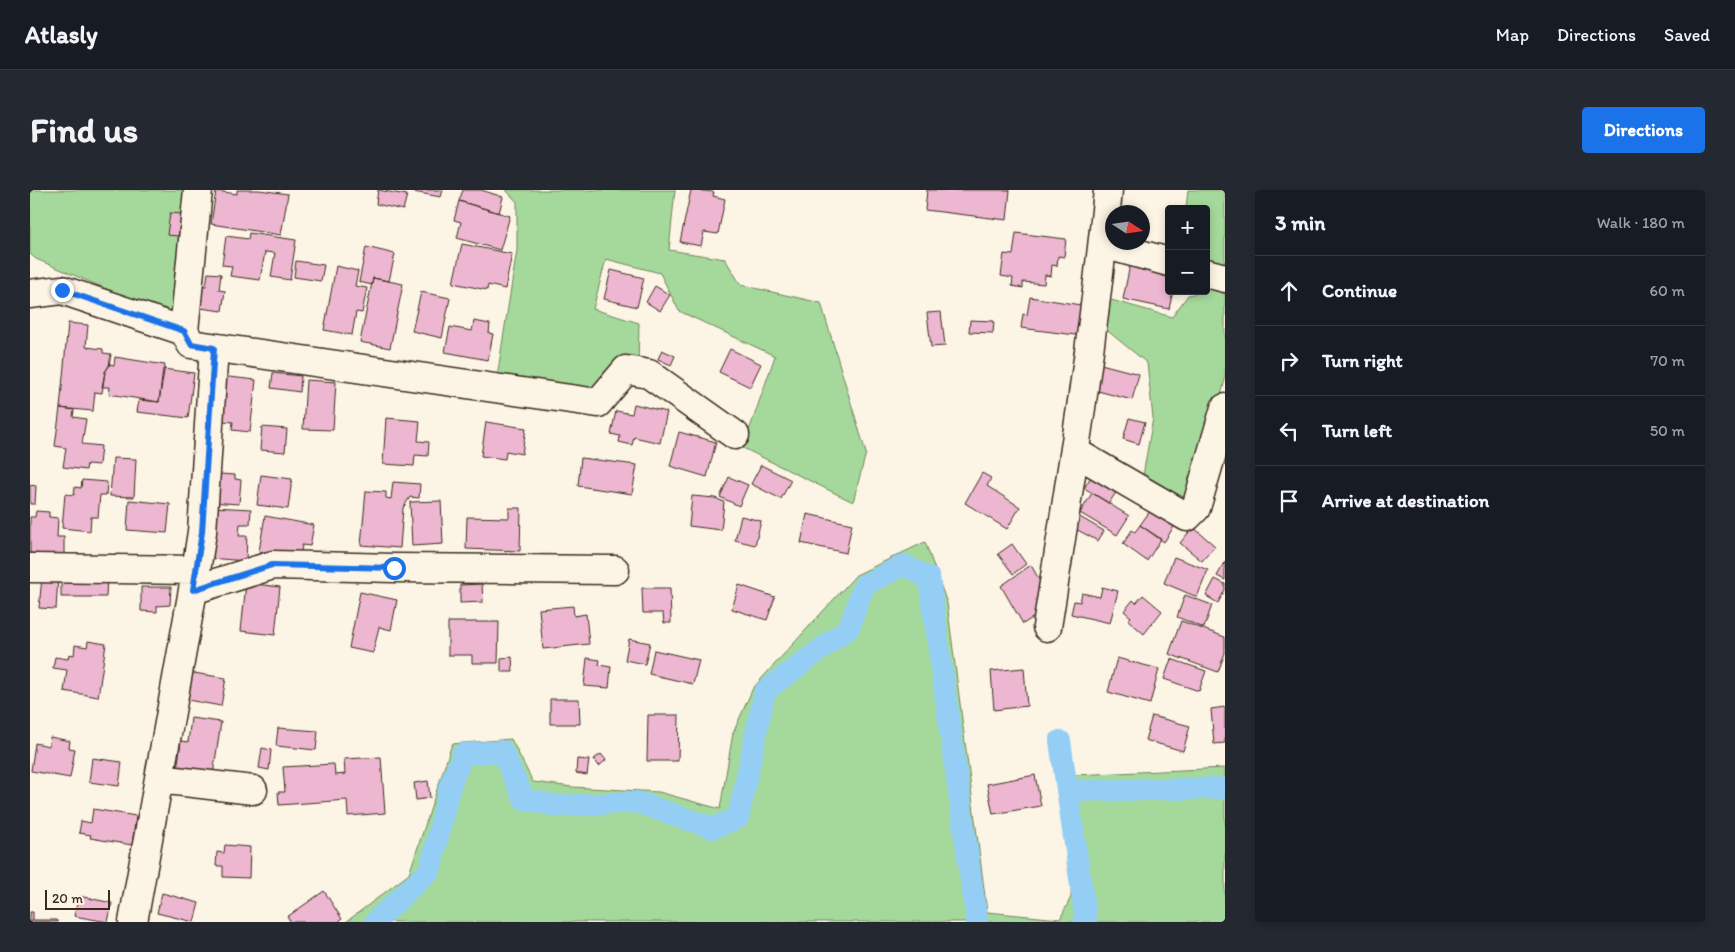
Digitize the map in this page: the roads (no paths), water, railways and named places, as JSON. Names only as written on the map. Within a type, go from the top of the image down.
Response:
[{"type":"street","points":[[198,190],[184,331],[191,344],[598,403],[626,370],[649,374],[735,435]]},
{"type":"street","points":[[1047,627],[1075,452],[1103,244],[1108,190]]},
{"type":"street","points":[[1103,244],[1165,261]]},
{"type":"street","points":[[1210,273],[1225,278]]},
{"type":"street","points":[[30,294],[62,290],[184,331]]},
{"type":"street","points":[[133,922],[202,532],[214,348]]},
{"type":"street","points":[[1075,452],[1187,517],[1196,508],[1225,408]]},
{"type":"street","points":[[30,568],[195,580],[272,565],[615,570]]},
{"type":"street","points":[[159,779],[253,790]]},
{"type":"waterway","points":[[375,922],[430,870],[450,785],[463,754],[502,751],[524,799],[556,806],[637,802],[713,828],[738,818],[765,691],[849,628],[864,585],[904,565],[929,578],[977,922]]},
{"type":"waterway","points":[[1060,741],[1086,920],[1084,922]]},
{"type":"waterway","points":[[1067,791],[1225,788]]}]
